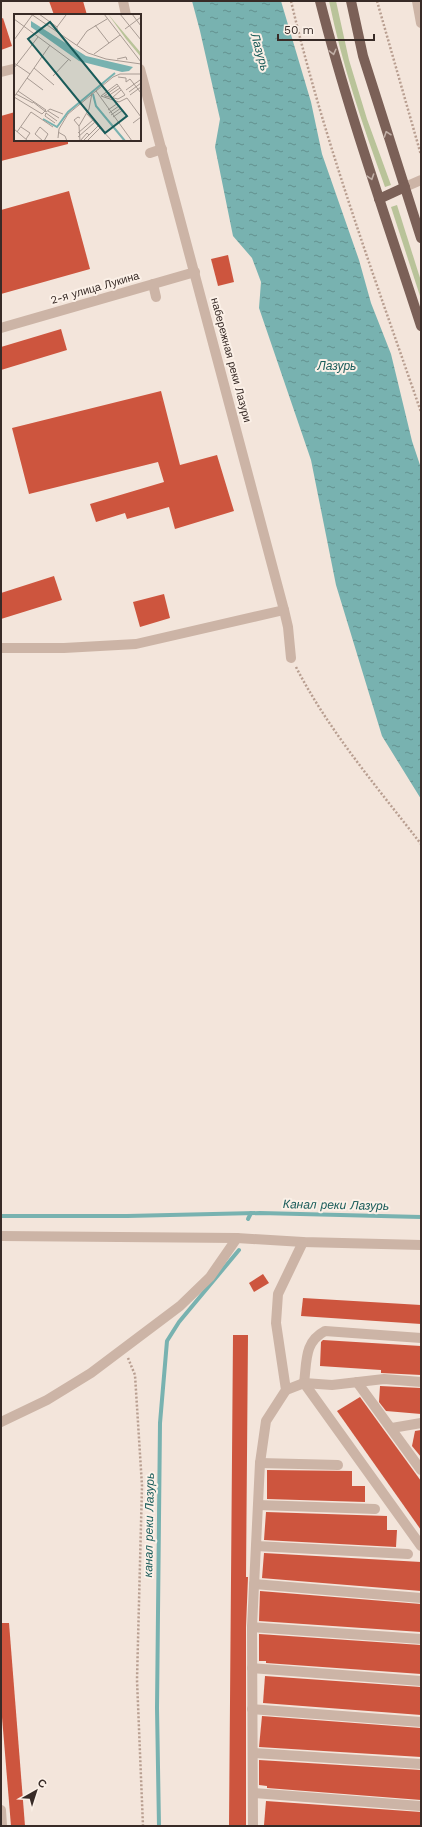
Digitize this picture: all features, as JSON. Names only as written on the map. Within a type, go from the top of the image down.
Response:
[{"type":"main road","points":[[320,1],[336,64],[421,326]]},
{"type":"main road","points":[[352,1],[364,56],[421,238]]},
{"type":"main road","points":[[379,199],[405,186]]},
{"type":"street","points":[[122,1],[126,14]]},
{"type":"street","points":[[416,1],[421,23]]},
{"type":"street","points":[[1,72],[14,70]]},
{"type":"street","name":"набережная реки Лазури","points":[[141,73],[284,610],[288,627],[291,658]]},
{"type":"street","points":[[150,153],[162,149]]},
{"type":"street","points":[[405,186],[421,180]]},
{"type":"street","name":"2-я улица Лукина","points":[[1,328],[195,272]]},
{"type":"street","points":[[153,284],[156,297]]},
{"type":"street","points":[[1,648],[64,648],[136,644],[284,610]]},
{"type":"street","points":[[1,1236],[237,1238],[303,1242],[421,1245]]},
{"type":"street","points":[[1,1422],[47,1400],[91,1373],[180,1306],[210,1277],[237,1238]]},
{"type":"street","points":[[286,1390],[276,1323],[278,1294],[303,1242]]},
{"type":"street","points":[[421,1338],[325,1331],[316,1336],[308,1350],[304,1383],[421,1546]]},
{"type":"street","points":[[253,1826],[252,1627],[260,1463],[266,1421],[286,1390],[304,1383],[332,1385],[384,1379],[421,1382]]},
{"type":"street","points":[[357,1382],[392,1428],[421,1470]]},
{"type":"street","points":[[392,1428],[421,1423]]},
{"type":"street","points":[[260,1463],[338,1465]]},
{"type":"street","points":[[258,1505],[375,1509]]},
{"type":"street","points":[[256,1546],[408,1554]]},
{"type":"street","points":[[254,1584],[421,1598]]},
{"type":"street","points":[[252,1627],[421,1639]]},
{"type":"street","points":[[252,1668],[421,1681]]},
{"type":"street","points":[[252,1709],[421,1722]]},
{"type":"street","points":[[253,1753],[421,1764]]},
{"type":"street","points":[[253,1793],[420,1806]]},
{"type":"street","points":[[1,1810],[2,1826]]},
{"type":"path","points":[[291,1],[321,113],[358,230],[421,412]]},
{"type":"path","points":[[377,1],[421,155]]},
{"type":"path","points":[[291,658],[313,700],[381,793],[421,844]]},
{"type":"path","points":[[124,1349],[135,1375],[142,1486],[138,1680],[143,1826]]},
{"type":"green space","points":[[329,1],[336,1],[349,60],[367,119],[391,185],[385,187],[354,95],[340,48]]},
{"type":"green space","points":[[397,205],[421,281],[421,299],[391,207]]},
{"type":"water","name":"Лазурь","points":[[192,1],[281,1],[311,102],[322,154],[359,260],[371,303],[391,354],[412,441],[421,468],[421,799],[382,736],[336,585],[311,460],[259,308],[261,282],[252,258],[233,236],[215,147],[220,119]]},
{"type":"building","points":[[49,1],[83,1],[87,14],[54,14]]},
{"type":"building","points":[[3,18],[12,46],[1,50],[1,19]]},
{"type":"building","points":[[14,112],[14,141],[68,141],[68,144],[1,161],[1,116]]},
{"type":"building","points":[[69,191],[90,269],[1,294],[1,210]]},
{"type":"building","points":[[228,255],[234,282],[218,286],[211,259]]},
{"type":"building","points":[[61,329],[67,350],[1,370],[1,347]]},
{"type":"building","points":[[161,391],[180,465],[217,455],[234,511],[175,529],[169,507],[127,519],[125,513],[96,522],[90,504],[164,482],[158,462],[29,494],[12,428]]},
{"type":"building","points":[[54,576],[62,600],[1,619],[1,593]]},
{"type":"building","points":[[164,594],[170,618],[140,627],[133,602]]},
{"type":"building","points":[[263,1274],[269,1283],[254,1292],[249,1283]]},
{"type":"building","points":[[303,1298],[421,1305],[421,1324],[301,1316]]},
{"type":"building","points":[[233,1335],[248,1335],[246,1826],[229,1826]]},
{"type":"building","points":[[323,1340],[421,1346],[421,1375],[381,1373],[381,1370],[320,1366],[321,1342]]},
{"type":"building","points":[[380,1386],[421,1388],[421,1414],[386,1411],[379,1402]]},
{"type":"building","points":[[360,1397],[421,1481],[421,1530],[337,1411]]},
{"type":"building","points":[[421,1430],[421,1457],[412,1446],[415,1431]]},
{"type":"building","points":[[267,1470],[352,1471],[352,1486],[365,1486],[365,1502],[267,1499]]},
{"type":"building","points":[[266,1512],[387,1516],[387,1530],[397,1530],[396,1547],[264,1540]]},
{"type":"building","points":[[264,1553],[421,1562],[421,1591],[261,1578]]},
{"type":"building","points":[[260,1591],[421,1604],[421,1632],[259,1621]]},
{"type":"building","points":[[1,1623],[9,1623],[25,1826],[11,1826],[1,1705]]},
{"type":"building","points":[[259,1634],[421,1645],[421,1674],[266,1663],[266,1661],[259,1661]]},
{"type":"building","points":[[265,1676],[421,1687],[421,1715],[263,1703]]},
{"type":"building","points":[[262,1716],[421,1728],[421,1757],[259,1747]]},
{"type":"building","points":[[259,1760],[421,1770],[421,1800],[267,1788],[267,1786],[259,1785]]},
{"type":"building","points":[[266,1801],[421,1812],[421,1826],[264,1825]]},
{"type":"waterway","name":"Канал реки Лазурь","points":[[248,1219],[251,1213]]},
{"type":"waterway","points":[[1,1216],[127,1216],[260,1213],[421,1217]]},
{"type":"waterway","name":"канал реки Лазурь","points":[[159,1826],[157,1708],[160,1423],[167,1341],[179,1322],[239,1250]]}]
